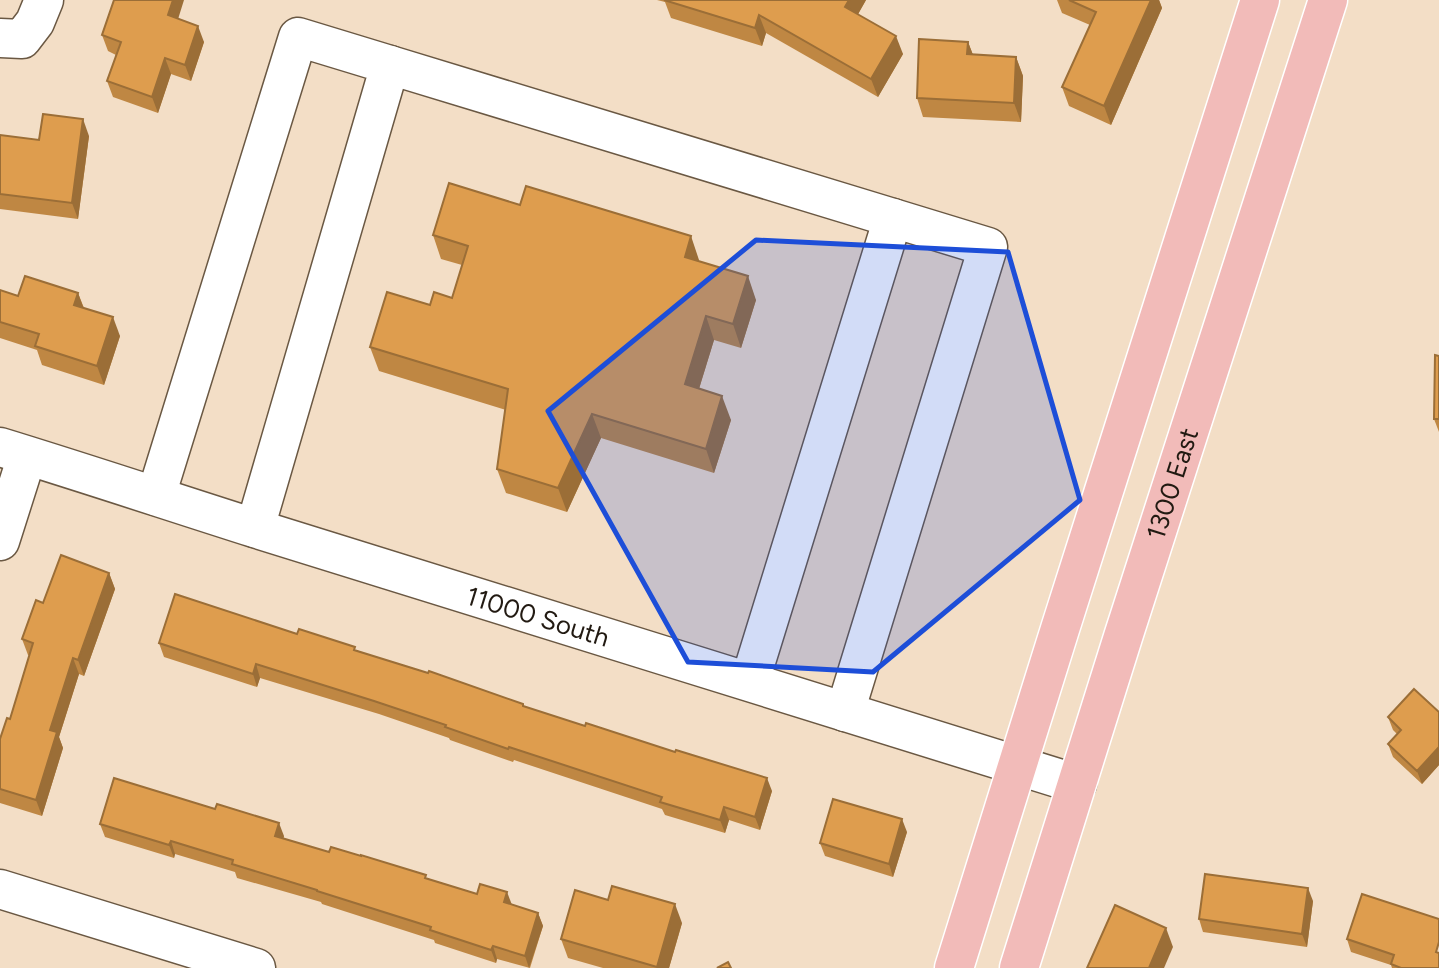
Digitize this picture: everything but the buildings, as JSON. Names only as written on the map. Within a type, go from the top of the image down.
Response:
[{"type":"main road","points":[[954,968],[1260,0]]},
{"type":"main road","name":"1300 East","points":[[1019,968],[1328,0]]},
{"type":"street","points":[[0,38],[22,39],[35,22],[44,0]]},
{"type":"street","points":[[156,496],[298,37],[988,247],[845,712]]},
{"type":"street","points":[[255,528],[390,65]]},
{"type":"street","points":[[750,681],[893,218]]},
{"type":"street","points":[[0,541],[13,451]]},
{"type":"street","name":"11000 South","points":[[13,451],[1077,784]]},
{"type":"street","points":[[0,889],[256,968]]},
{"type":"highlighted area","points":[[756,240],[1008,252],[1080,500],[873,672],[688,662],[548,411]]}]
